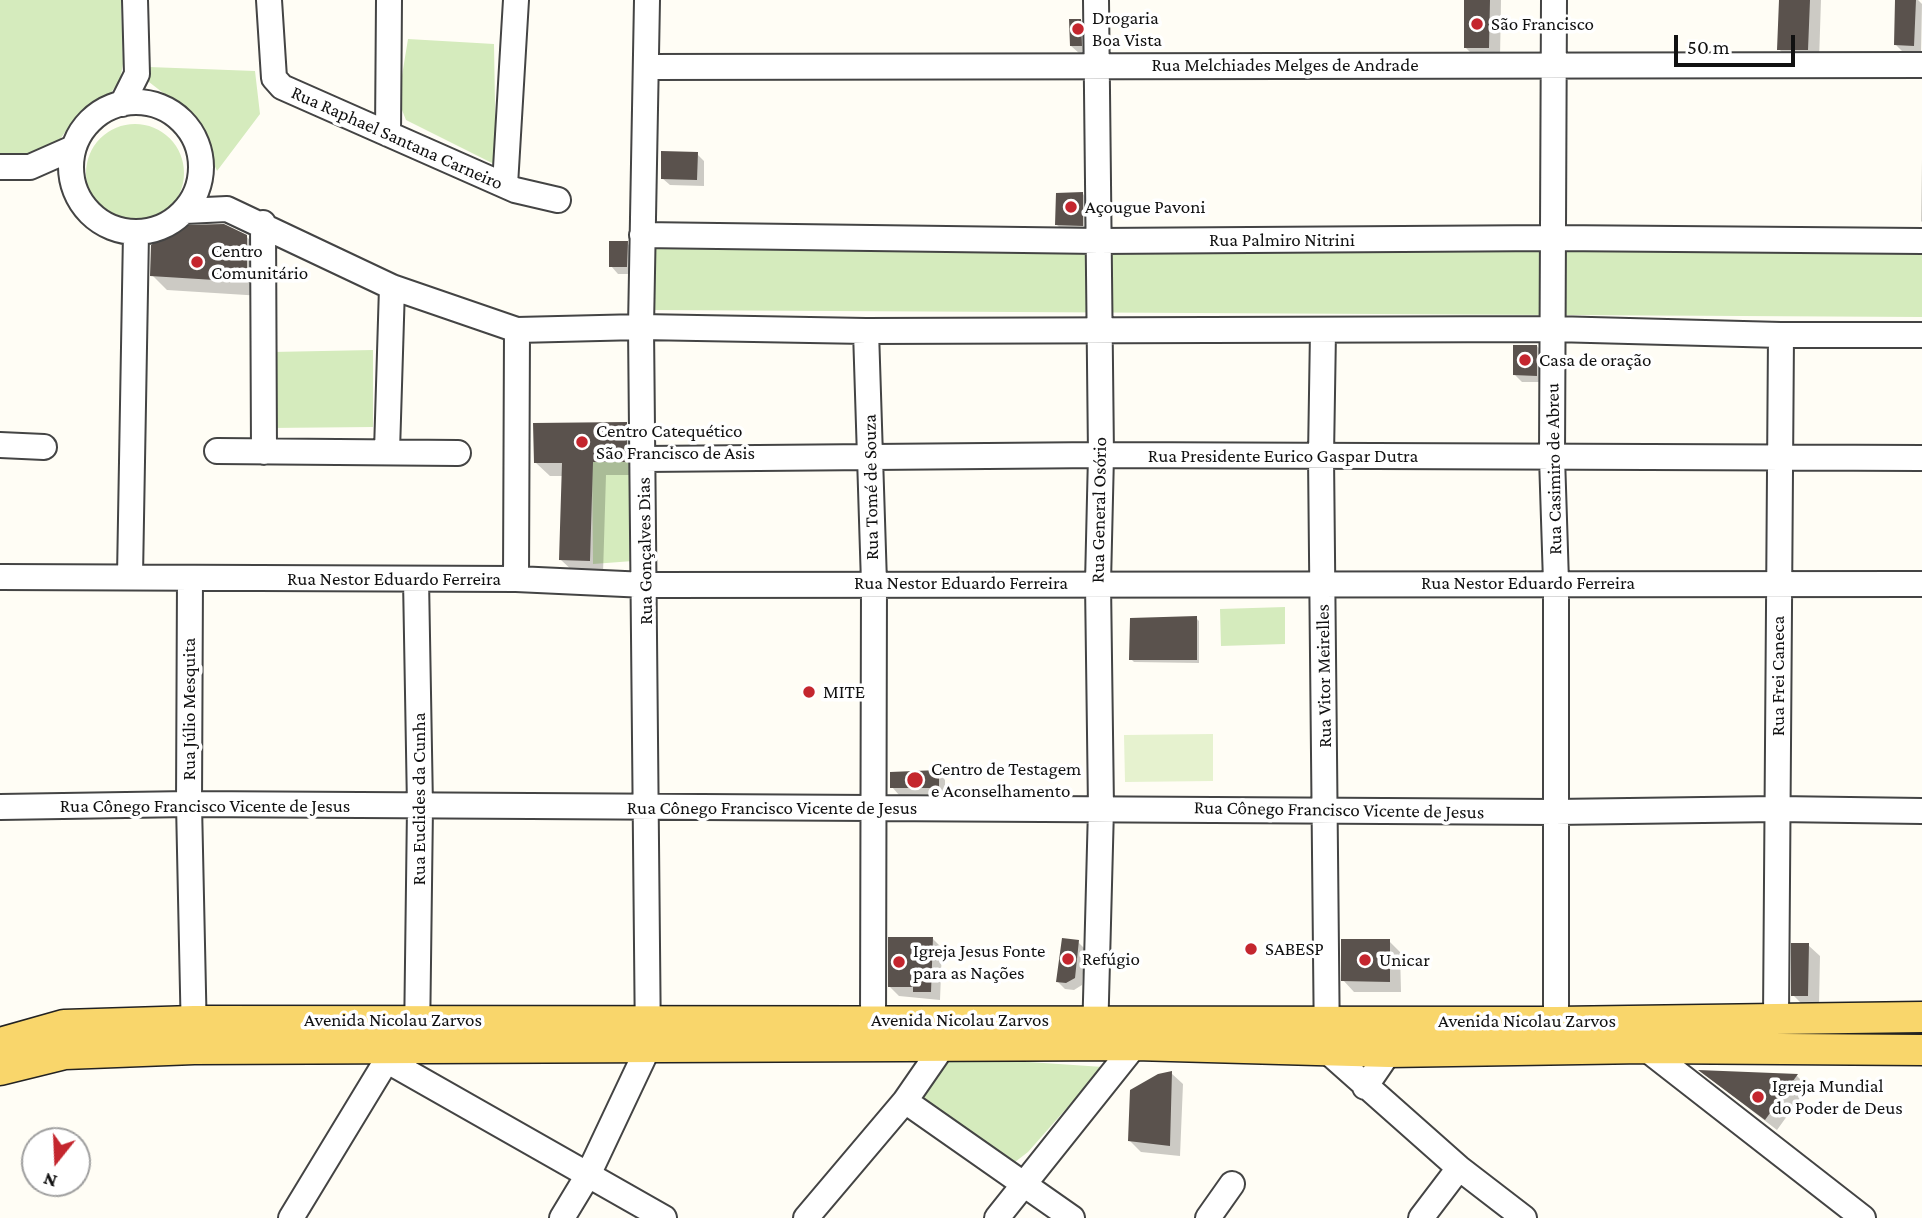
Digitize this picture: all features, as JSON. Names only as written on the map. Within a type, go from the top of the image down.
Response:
[{"type":"main road","name":"Avenida Nicolau Zarvos","points":[[874,1033],[943,1046],[1095,1032],[1328,1020],[1556,1022],[1922,1017]]},
{"type":"main road","name":"Avenida Nicolau Zarvos","points":[[0,1070],[65,1054],[194,1035],[419,1020],[648,1033],[1095,1032],[1135,1045],[1327,1051],[1645,1048],[1922,1050]]},
{"type":"main road","name":"Avenida Nicolau Zarvos","points":[[0,1043],[64,1025],[398,1053],[648,1033]]},
{"type":"street","points":[[121,104],[137,74],[135,0]]},
{"type":"street","name":"Rua Raphael Santana Carneiro","points":[[269,0],[274,78],[282,88],[505,185],[558,200]]},
{"type":"street","points":[[388,134],[389,0]]},
{"type":"street","points":[[505,185],[516,0]]},
{"type":"street","name":"Rua Gonçalves Dias","points":[[647,0],[641,327],[646,585],[648,1033]]},
{"type":"street","name":"Rua General Osório","points":[[1095,1032],[1101,808],[1098,583],[1101,455],[1097,330],[1099,241],[1096,0]]},
{"type":"street","name":"Rua Casimiro de Abreu","points":[[1554,0],[1552,457],[1556,582],[1556,1022]]},
{"type":"street","name":"Rua Melchiades Melges de Andrade","points":[[647,67],[1095,64],[1922,65]]},
{"type":"street","points":[[137,74],[156,104]]},
{"type":"street","points":[[121,104],[156,104],[173,112],[187,125],[197,141],[202,159],[196,196],[185,211],[171,223],[136,233],[116,230],[98,220],[83,206],[74,189],[70,169],[73,148],[82,129],[97,114],[121,104]]},
{"type":"street","points":[[0,167],[30,167],[73,148]]},
{"type":"street","points":[[30,167],[74,189]]},
{"type":"street","points":[[201,178],[227,209]]},
{"type":"street","points":[[185,211],[227,209],[263,223],[392,287],[517,330],[641,327],[866,331],[1553,329],[1781,335],[1922,335]]},
{"type":"street","points":[[263,223],[264,452]]},
{"type":"street","points":[[131,576],[136,233]]},
{"type":"street","name":"Rua Palmiro Nitrini","points":[[642,235],[1099,241],[1553,238],[1922,242]]},
{"type":"street","points":[[387,451],[392,287]]},
{"type":"street","points":[[516,579],[517,330]]},
{"type":"street","name":"Rua Tomé de Souza","points":[[866,331],[874,583],[874,1033]]},
{"type":"street","name":"Rua Vitor Meirelles","points":[[1323,331],[1321,456],[1327,1051]]},
{"type":"street","name":"Rua Frei Caneca","points":[[1776,1017],[1781,335]]},
{"type":"street","points":[[0,445],[44,447]]},
{"type":"street","points":[[217,451],[458,453]]},
{"type":"street","name":"Rua Presidente Eurico Gaspar Dutra","points":[[643,459],[1101,455],[1922,458]]},
{"type":"street","name":"Rua Nestor Eduardo Ferreira","points":[[0,577],[516,579],[646,585],[1922,583]]},
{"type":"street","name":"Rua Júlio Mesquita","points":[[190,578],[188,804],[194,1035]]},
{"type":"street","name":"Rua Euclides da Cunha","points":[[398,1053],[419,1020],[420,807],[416,579]]},
{"type":"street","name":"Rua Cônego Francisco Vicente de Jesus","points":[[0,807],[188,804],[1555,812],[1777,809],[1922,811]]},
{"type":"street","points":[[562,1218],[588,1175],[648,1033]]},
{"type":"street","points":[[997,1218],[1135,1045]]},
{"type":"street","points":[[806,1218],[905,1101],[943,1046]]},
{"type":"street","points":[[1645,1048],[1860,1217]]},
{"type":"street","points":[[1327,1051],[1459,1168],[1524,1218]]},
{"type":"street","points":[[1366,1087],[1389,1052]]},
{"type":"street","points":[[291,1218],[398,1053],[588,1175],[664,1218]]},
{"type":"street","points":[[905,1101],[1026,1183],[1072,1218]]},
{"type":"street","points":[[1421,1218],[1459,1168]]},
{"type":"street","points":[[1208,1218],[1232,1184]]},
{"type":"green space","points":[[0,0],[121,0],[123,64],[120,80],[110,94],[77,115],[56,145],[35,156],[0,155]]},
{"type":"green space","points":[[408,39],[494,44],[496,165],[406,120],[398,100]]},
{"type":"green space","points":[[149,67],[255,71],[260,114],[217,171],[193,116],[149,82]]},
{"type":"green space","points":[[135,124],[154,128],[170,138],[180,154],[184,173],[180,192],[170,208],[154,218],[135,222],[116,218],[100,208],[90,192],[86,173],[90,154],[100,138],[116,128]]},
{"type":"green space","points":[[1091,228],[1922,229],[1922,317],[651,310],[649,239]]},
{"type":"green space","points":[[373,350],[373,427],[268,428],[272,352]]},
{"type":"green space","points":[[592,462],[632,462],[633,561],[593,564]]},
{"type":"green space","points":[[1285,607],[1285,644],[1221,646],[1220,609]]},
{"type":"green space","points":[[1213,734],[1213,781],[1125,782],[1124,735]]},
{"type":"green space","points":[[940,1056],[1103,1067],[1028,1152],[1015,1162],[921,1098]]},
{"type":"building","name":"São Francisco","points":[[1464,0],[1490,0],[1489,48],[1464,48]]},
{"type":"building","points":[[1779,0],[1810,0],[1808,50],[1777,50]]},
{"type":"building","points":[[1895,0],[1916,0],[1914,46],[1894,45]]},
{"type":"building","name":"Drogaria Boa Vista","points":[[1069,19],[1081,19],[1082,46],[1070,46]]},
{"type":"building","points":[[661,151],[698,152],[697,180],[661,179]]},
{"type":"building","name":"Açougue Pavoni","points":[[1083,192],[1083,226],[1055,225],[1056,193]]},
{"type":"building","name":"Centro Comunitário","points":[[224,224],[247,235],[247,282],[150,276],[151,245],[182,225]]},
{"type":"building","points":[[609,241],[628,241],[627,267],[609,267]]},
{"type":"building","name":"Casa de oração","points":[[1513,345],[1537,345],[1537,376],[1513,375]]},
{"type":"building","points":[[627,422],[627,462],[593,462],[590,561],[559,560],[562,463],[534,463],[533,423]]},
{"type":"building","points":[[1197,616],[1197,660],[1129,660],[1130,618]]},
{"type":"building","name":"Centro de Testagem e Aconselhamento","points":[[939,770],[939,788],[890,788],[890,772]]},
{"type":"building","points":[[888,937],[933,937],[931,992],[913,992],[913,987],[888,987]]},
{"type":"building","name":"Refúgio","points":[[1062,938],[1079,940],[1075,978],[1066,983],[1056,982]]},
{"type":"building","name":"Unicar","points":[[1341,939],[1390,939],[1390,982],[1341,981]]},
{"type":"building","points":[[1791,943],[1809,943],[1808,996],[1791,996]]},
{"type":"building","name":"Igreja Mundial do Poder de Deus","points":[[1698,1070],[1798,1074],[1765,1120]]},
{"type":"building","points":[[1172,1071],[1170,1146],[1128,1141],[1130,1090],[1158,1074]]},
{"type":"place","name":"São Francisco","points":[[1477,24]]},
{"type":"place","name":"Drogaria Boa Vista","points":[[1078,29]]},
{"type":"place","name":"Açougue Pavoni","points":[[1071,207]]},
{"type":"place","name":"Centro Comunitário","points":[[197,262]]},
{"type":"place","name":"Casa de oração","points":[[1525,360]]},
{"type":"place","name":"Centro Catequético São Francisco de Asis","points":[[582,442]]},
{"type":"place","name":"MITE","points":[[809,692]]},
{"type":"place","name":"Centro de Testagem e Aconselhamento","points":[[915,780]]},
{"type":"place","name":"SABESP","points":[[1251,949]]},
{"type":"place","name":"Refúgio","points":[[1068,959]]},
{"type":"place","name":"Unicar","points":[[1365,960]]},
{"type":"place","name":"Igreja Jesus Fonte para as Nações","points":[[899,962]]},
{"type":"place","name":"Igreja Mundial do Poder de Deus","points":[[1758,1097]]}]
